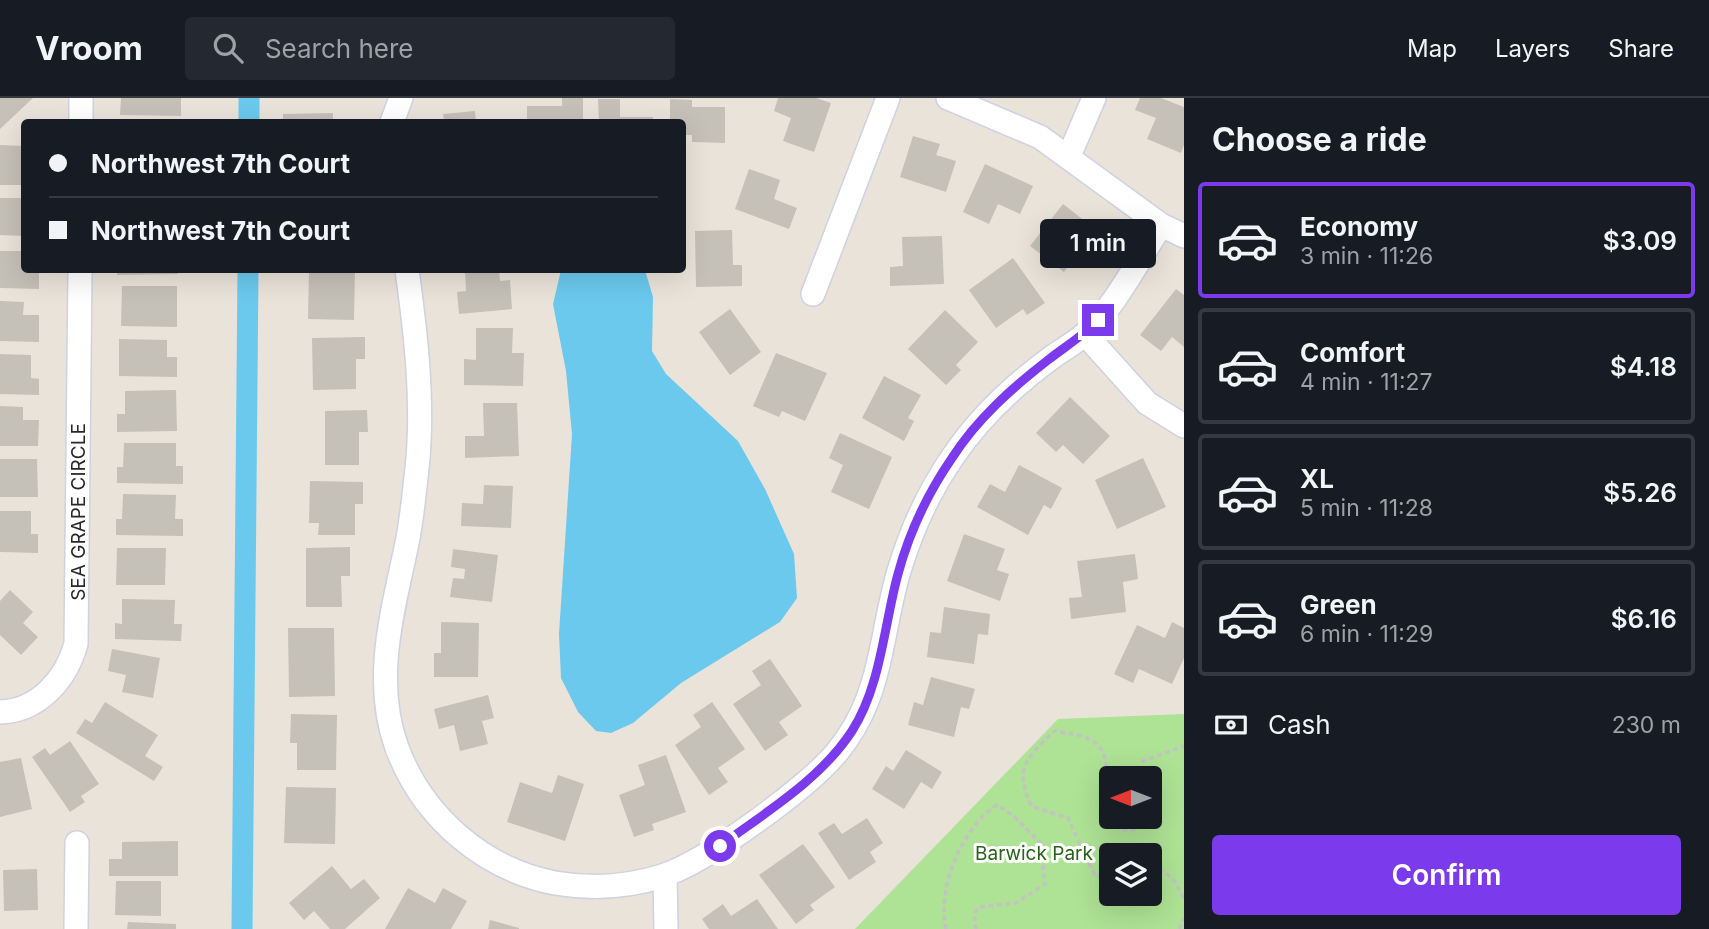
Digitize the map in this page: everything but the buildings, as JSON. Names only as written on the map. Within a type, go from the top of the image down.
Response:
[{"type":"street","points":[[81,98],[81,119]]},
{"type":"street","points":[[393,119],[401,98]]},
{"type":"street","points":[[813,294],[888,98]]},
{"type":"street","points":[[948,98],[1009,121],[1069,156],[1161,225],[1184,236]]},
{"type":"street","points":[[1069,156],[1094,98]]},
{"type":"street","points":[[407,273],[419,389],[417,463],[409,536],[386,647],[385,694],[397,747],[410,775],[447,826],[484,855],[521,873],[571,886],[633,884],[665,875],[720,846],[817,773],[837,752],[866,703],[899,572],[915,527],[952,457],[981,420],[1015,386],[1085,334],[1161,225],[1184,218]]},
{"type":"street","name":"SEA GRAPE CIRCLE","points":[[0,712],[20,708],[46,694],[65,672],[76,644],[80,273]]},
{"type":"street","points":[[1085,334],[1147,402],[1172,421],[1184,426]]},
{"type":"street","points":[[76,929],[77,843]]},
{"type":"street","points":[[665,875],[666,929]]},
{"type":"path","points":[[1099,876],[1095,876],[1068,818],[1031,806],[1022,773],[1026,758],[1054,731],[1090,738],[1103,752],[1106,766]]},
{"type":"path","points":[[1141,766],[1143,761],[1184,746]]},
{"type":"path","points":[[946,929],[946,887],[962,847],[984,814],[997,805],[1014,816],[1041,844],[1045,884],[1016,903],[979,907],[974,914],[976,929]]},
{"type":"path","points":[[1162,871],[1172,876],[1184,899]]},
{"type":"path","points":[[1179,929],[1184,918]]},
{"type":"green space","name":"Barwick Park","points":[[1184,714],[1184,929],[855,929],[1058,719]]},
{"type":"water","points":[[560,273],[646,273],[653,297],[652,351],[666,374],[738,441],[765,489],[794,554],[797,598],[780,622],[681,683],[633,723],[611,733],[596,731],[578,712],[561,678],[559,634],[572,434],[566,371],[553,304]]},
{"type":"waterway","points":[[249,98],[249,119]]},
{"type":"waterway","points":[[242,929],[248,273]]},
{"type":"route","points":[[720,846],[817,773],[854,729],[871,689],[899,572],[915,527],[952,457],[981,420],[1015,386],[1085,334],[1098,320]]}]
